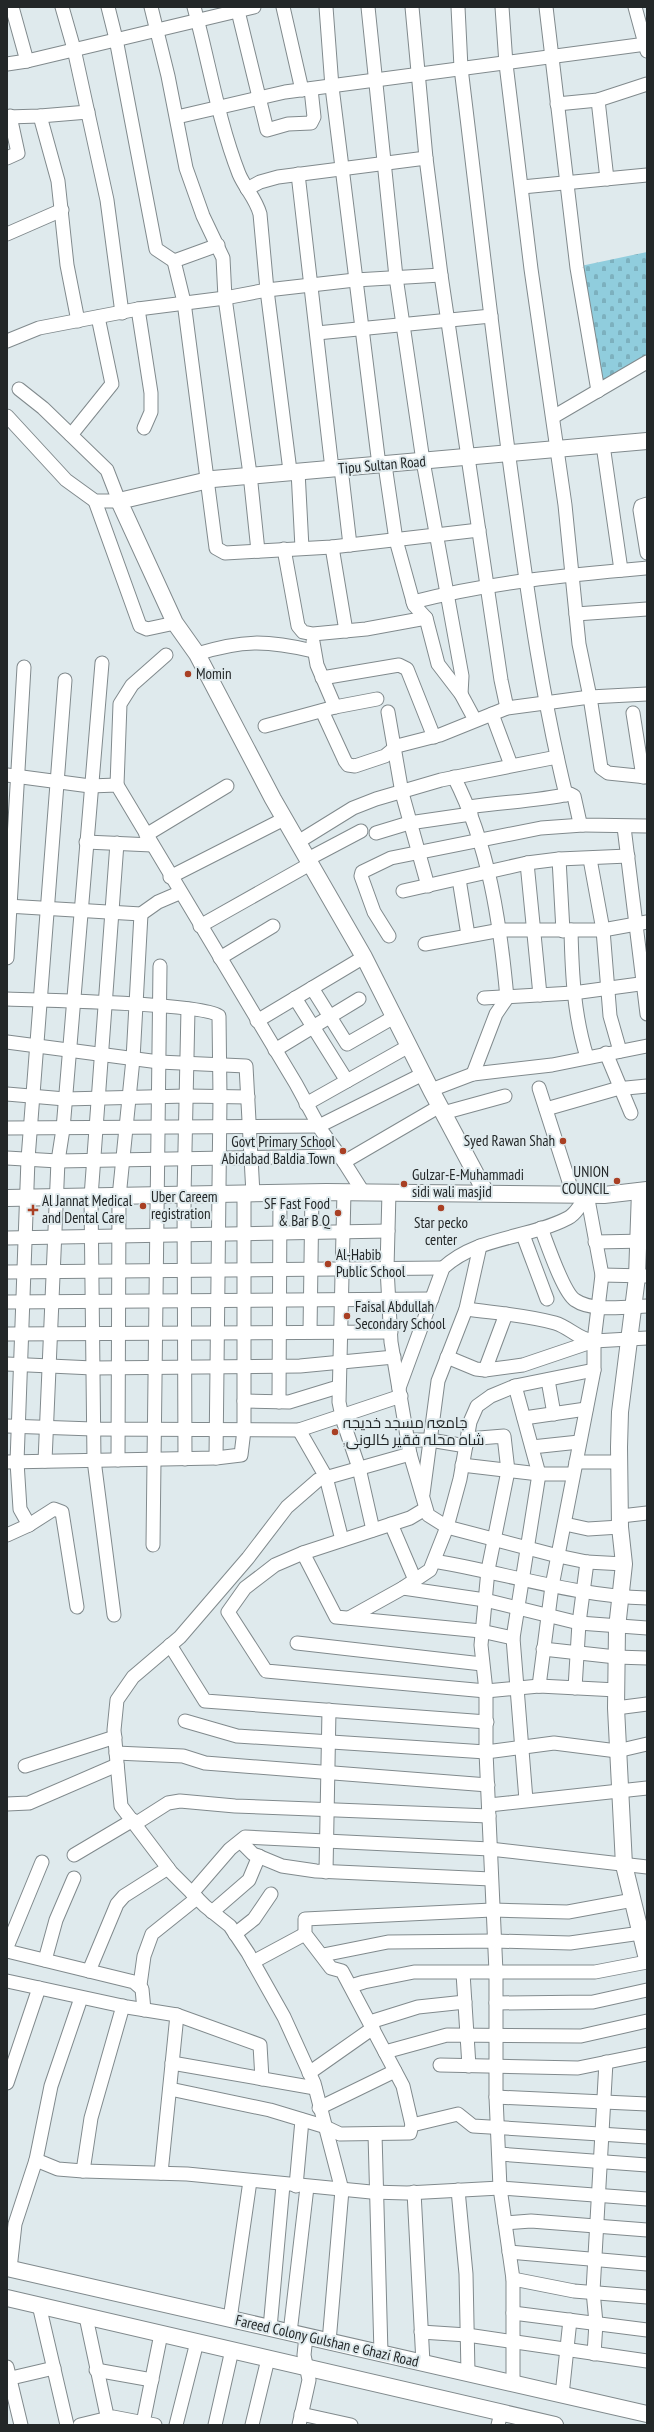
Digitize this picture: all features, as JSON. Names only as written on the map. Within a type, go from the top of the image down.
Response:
[{"type":"main road","name":"Tipu Sultan Road","points":[[119,501],[207,480],[250,474],[337,469],[647,441]]},
{"type":"main road","points":[[119,501],[175,623],[196,654],[284,819],[364,957],[441,1110],[486,1193]]},
{"type":"main road","points":[[7,1198],[156,1197],[312,1192],[580,1194],[644,1191],[640,1306],[629,1338],[620,1412],[618,1462],[624,1564],[619,1597],[616,1657],[617,1751],[624,1865],[644,1937]]},
{"type":"main road","name":"Fareed Colony Gulshan e Ghazi Road","points":[[8,2269],[647,2414]]},
{"type":"main road","name":"Fareed Colony Gulshan e Ghazi Road","points":[[7,2298],[307,2368],[500,2419],[555,2425]]},
{"type":"street","points":[[12,7],[27,61]]},
{"type":"street","points":[[62,7],[74,49],[107,200],[122,313]]},
{"type":"street","points":[[108,7],[116,39],[156,249],[174,261],[184,302],[216,548],[225,553],[332,547],[479,530]]},
{"type":"street","points":[[151,7],[186,168],[203,216],[223,258],[225,298],[250,474],[258,551]]},
{"type":"street","points":[[194,7],[218,108],[239,175],[257,203],[260,214],[267,290],[294,471],[302,548]]},
{"type":"street","points":[[7,64],[27,61],[238,9],[254,7]]},
{"type":"street","points":[[238,9],[264,127],[270,130],[288,124],[311,122],[314,117],[283,7]]},
{"type":"street","points":[[326,7],[332,86],[341,169],[361,329],[382,465],[396,540],[413,602],[426,618],[438,664],[461,694],[475,720]]},
{"type":"street","points":[[368,7],[396,277],[423,461],[462,676],[461,694]]},
{"type":"street","points":[[412,7],[426,158],[447,320],[501,680],[507,708]]},
{"type":"street","points":[[458,7],[461,68],[508,454],[526,581],[546,703],[566,795]]},
{"type":"street","points":[[502,7],[506,64],[558,449],[579,644],[590,698],[601,768],[608,773],[645,777],[633,713]]},
{"type":"street","points":[[546,7],[577,268],[598,391]]},
{"type":"street","points":[[176,117],[257,98],[306,89],[461,68],[646,49],[635,7]]},
{"type":"street","points":[[557,104],[598,100],[647,84]]},
{"type":"street","points":[[598,100],[607,179]]},
{"type":"street","points":[[7,158],[18,153],[9,116],[40,116],[88,112]]},
{"type":"street","points":[[40,116],[50,157],[58,180],[67,265],[78,321]]},
{"type":"street","points":[[247,189],[260,182],[298,174],[426,158]]},
{"type":"street","points":[[298,174],[317,333],[350,545]]},
{"type":"street","points":[[522,187],[647,175]]},
{"type":"street","points":[[7,234],[62,210]]},
{"type":"street","points":[[174,261],[218,245]]},
{"type":"street","points":[[7,341],[39,328],[138,309],[184,302],[225,298],[267,290],[355,280],[441,275]]},
{"type":"street","points":[[138,309],[151,393],[151,412],[144,428]]},
{"type":"street","points":[[317,333],[491,316]]},
{"type":"street","points":[[71,435],[112,384],[98,317]]},
{"type":"street","points":[[553,417],[647,362]]},
{"type":"street","points":[[19,389],[71,435],[107,470],[119,501],[95,501]]},
{"type":"street","points":[[7,416],[66,480],[95,501],[140,626],[147,629],[175,623]]},
{"type":"street","points":[[603,445],[621,570]]},
{"type":"street","points":[[647,504],[641,506],[640,510],[647,553]]},
{"type":"street","points":[[332,547],[346,631]]},
{"type":"street","points":[[284,549],[298,626],[303,632],[313,634],[366,630],[426,618]]},
{"type":"street","points":[[413,602],[447,593],[488,586],[572,575],[647,568]]},
{"type":"street","points":[[576,614],[647,609]]},
{"type":"street","points":[[313,634],[313,650],[322,678],[335,707]]},
{"type":"street","points":[[196,654],[225,645],[246,642],[279,643],[313,650]]},
{"type":"street","points":[[166,655],[132,685],[120,704],[117,785],[179,893],[276,1050],[319,1126],[363,1192]]},
{"type":"street","points":[[45,1461],[58,1161],[63,1129],[90,786],[102,663]]},
{"type":"street","points":[[322,678],[399,665],[407,669],[434,737]]},
{"type":"street","points":[[7,958],[13,776],[24,667]]},
{"type":"street","points":[[29,1525],[20,1510],[12,1462],[13,1426],[22,1364],[28,1158],[46,909],[65,680]]},
{"type":"street","points":[[322,711],[348,765],[355,766],[385,756],[393,748],[434,737],[507,708],[590,698],[647,694]]},
{"type":"street","points":[[265,726],[335,707],[377,699]]},
{"type":"street","points":[[388,712],[393,748],[402,793],[417,853],[428,886]]},
{"type":"street","points":[[492,714],[511,765]]},
{"type":"street","points":[[298,842],[353,808],[376,799],[402,793],[454,777],[557,757]]},
{"type":"street","points":[[13,776],[90,786],[117,785]]},
{"type":"street","points":[[454,777],[470,811],[488,871],[501,930],[507,998],[496,1014],[473,1074]]},
{"type":"street","points":[[86,842],[117,843],[149,840],[227,786]]},
{"type":"street","points":[[376,833],[409,823],[470,811],[501,802],[538,801],[566,795],[574,796],[580,823],[583,826]]},
{"type":"street","points":[[170,877],[284,819]]},
{"type":"street","points":[[390,936],[374,912],[361,874],[391,858],[480,842],[541,828],[602,824],[624,827],[647,826]]},
{"type":"street","points":[[624,827],[628,856],[642,922],[647,1014]]},
{"type":"street","points":[[200,926],[362,831]]},
{"type":"street","points":[[114,1615],[94,1460],[91,1197],[110,913],[117,843]]},
{"type":"street","points":[[403,891],[459,880],[488,871],[527,863],[559,859],[590,859],[628,856]]},
{"type":"street","points":[[559,859],[573,993],[580,1035],[587,1058]]},
{"type":"street","points":[[590,859],[603,930],[610,1016],[620,1051]]},
{"type":"street","points":[[527,863],[540,995]]},
{"type":"street","points":[[459,880],[468,935]]},
{"type":"street","points":[[8,906],[141,914],[158,902],[179,893]]},
{"type":"street","points":[[118,1460],[119,1197],[133,1059],[141,914]]},
{"type":"street","points":[[425,944],[501,930],[603,930],[642,922]]},
{"type":"street","points":[[220,958],[273,926]]},
{"type":"street","points":[[257,1021],[364,957]]},
{"type":"street","points":[[153,1545],[153,1429],[160,966]]},
{"type":"street","points":[[484,998],[507,998],[573,993],[646,983]]},
{"type":"street","points":[[312,988],[347,1044],[394,1017]]},
{"type":"street","points":[[295,998],[347,1081]]},
{"type":"street","points":[[276,1050],[312,1026],[359,999]]},
{"type":"street","points":[[7,1000],[39,1000],[159,1006],[188,1009],[219,1016],[220,1097],[218,1158],[216,1458]]},
{"type":"street","points":[[185,1459],[184,1196],[188,1009]]},
{"type":"street","points":[[7,1042],[159,1062],[186,1062],[246,1066],[251,1157],[244,1234],[244,1430],[241,1455],[216,1458],[185,1459],[12,1462]]},
{"type":"street","points":[[306,1104],[409,1046]]},
{"type":"street","points":[[431,1090],[473,1074],[552,1065],[647,1046]]},
{"type":"street","points":[[606,1053],[620,1090],[631,1113]]},
{"type":"street","points":[[7,1128],[95,1129],[319,1126],[423,1074]]},
{"type":"street","points":[[546,1109],[616,1089],[620,1090],[647,1086]]},
{"type":"street","points":[[539,1088],[580,1194],[595,1242],[602,1275],[594,1341],[594,1370],[552,1586],[539,1686]]},
{"type":"street","points":[[7,1094],[65,1099],[186,1096],[248,1097]]},
{"type":"street","points":[[7,1158],[28,1158],[58,1161],[251,1157],[342,1159],[441,1110],[505,1096]]},
{"type":"street","points":[[310,1332],[312,1192]]},
{"type":"street","points":[[344,1192],[342,1300],[338,1387],[342,1417],[359,1468],[373,1530]]},
{"type":"street","points":[[389,1192],[387,1268],[388,1300],[394,1358],[410,1454],[428,1515],[447,1527],[529,1547],[558,1556],[587,1562],[624,1564]]},
{"type":"street","points":[[279,1402],[280,1193]]},
{"type":"street","points":[[13,1426],[46,1426],[93,1429],[299,1430],[342,1417],[400,1392],[443,1268],[450,1261],[480,1246],[523,1235],[568,1218],[577,1209],[580,1194]]},
{"type":"street","points":[[541,1228],[570,1296],[576,1301],[599,1306],[640,1306]]},
{"type":"street","points":[[7,1238],[388,1232]]},
{"type":"street","points":[[523,1235],[547,1299]]},
{"type":"street","points":[[595,1242],[643,1242]]},
{"type":"street","points":[[480,1246],[466,1309],[438,1381],[430,1440],[424,1505],[410,1518],[303,1553],[275,1565],[251,1584],[228,1612],[266,1671],[486,1692],[516,1690],[539,1686],[617,1690]]},
{"type":"street","points":[[7,1272],[443,1268]]},
{"type":"street","points":[[602,1275],[642,1277]]},
{"type":"street","points":[[7,1302],[432,1299]]},
{"type":"street","points":[[466,1309],[506,1314],[556,1323],[568,1328],[585,1340],[594,1341],[647,1338]]},
{"type":"street","points":[[485,1370],[506,1314]]},
{"type":"street","points":[[7,1334],[391,1332]]},
{"type":"street","points":[[447,1357],[476,1369],[485,1370],[523,1365],[594,1341]]},
{"type":"street","points":[[7,1364],[93,1368],[279,1366],[394,1358]]},
{"type":"street","points":[[349,1618],[403,1588],[430,1570],[447,1527],[462,1465],[470,1422],[477,1406],[491,1396],[515,1386],[594,1370]]},
{"type":"street","points":[[548,1380],[554,1414]]},
{"type":"street","points":[[515,1386],[539,1474],[529,1547],[513,1638],[526,1800]]},
{"type":"street","points":[[244,1401],[289,1402],[338,1387]]},
{"type":"street","points":[[524,1418],[586,1409]]},
{"type":"street","points":[[299,1430],[326,1477],[342,1540]]},
{"type":"street","points":[[408,1440],[466,1442],[504,1436],[508,1471],[488,1570],[481,1631],[482,1664],[486,1692],[486,1752],[496,1972],[496,2097],[499,2127],[498,2154],[500,2188],[513,2279],[513,2384]]},
{"type":"street","points":[[532,1447],[579,1442]]},
{"type":"street","points":[[329,2342],[342,2190],[323,2126],[315,2088],[284,2017],[253,1962],[230,1926],[194,1896],[168,1868],[122,1806],[116,1759],[115,1737],[117,1700],[133,1677],[170,1645],[248,1558],[288,1507],[318,1480],[410,1454]]},
{"type":"street","points":[[462,1465],[539,1474],[618,1462]]},
{"type":"street","points":[[7,1535],[29,1525],[54,1509],[62,1512],[77,1607]]},
{"type":"street","points":[[565,1524],[588,1528],[621,1521],[647,1513]]},
{"type":"street","points":[[391,1524],[415,1580]]},
{"type":"street","points":[[303,1553],[336,1617],[481,1631],[513,1638]]},
{"type":"street","points":[[434,1561],[488,1570],[583,1592],[619,1597],[647,1598]]},
{"type":"street","points":[[575,1688],[579,1623],[587,1562]]},
{"type":"street","points":[[403,1588],[485,1600],[547,1617],[579,1623],[617,1628],[647,1628]]},
{"type":"street","points":[[297,1642],[482,1664]]},
{"type":"street","points":[[170,1645],[205,1701],[487,1722]]},
{"type":"street","points":[[543,1649],[577,1654],[647,1658]]},
{"type":"street","points":[[616,1708],[647,1704]]},
{"type":"street","points":[[326,1872],[329,1710]]},
{"type":"street","points":[[185,1721],[237,1736],[486,1752],[554,1743],[617,1751],[647,1744]]},
{"type":"street","points":[[25,1766],[115,1737]]},
{"type":"street","points":[[7,1804],[29,1803],[116,1759],[183,1756],[205,1763],[488,1785]]},
{"type":"street","points":[[74,1855],[168,1803],[180,1800],[235,1806],[327,1810],[489,1810],[526,1800],[647,1788]]},
{"type":"street","points":[[144,2010],[140,1985],[144,1956],[152,1934],[194,1896],[230,1849],[241,1842],[245,1837],[490,1849],[624,1865],[647,1866]]},
{"type":"street","points":[[241,1842],[253,1854],[282,1866],[326,1872],[491,1879]]},
{"type":"street","points":[[212,1912],[249,1880],[259,1856]]},
{"type":"street","points":[[7,1947],[42,1862]]},
{"type":"street","points":[[89,1971],[117,1904],[124,1896],[168,1868]]},
{"type":"street","points":[[45,1960],[56,1920],[74,1878]]},
{"type":"street","points":[[235,1934],[254,1919],[271,1894]]},
{"type":"street","points":[[170,2089],[214,2097],[302,2120],[323,2126],[340,2134],[410,2133],[412,2125],[403,2086],[342,1971],[331,1968],[323,1955],[305,1934],[305,1919],[492,1910],[568,1912],[633,1900]]},
{"type":"street","points":[[253,1962],[305,1934]]},
{"type":"street","points":[[323,1955],[388,1942],[494,1941],[570,1944],[644,1937]]},
{"type":"street","points":[[7,1951],[134,1982],[140,1985]]},
{"type":"street","points":[[351,1986],[414,1972],[595,1972],[647,1962]]},
{"type":"street","points":[[464,1973],[469,2066]]},
{"type":"street","points":[[7,1981],[81,1998],[144,2010],[177,2014],[260,2045],[262,2079]]},
{"type":"street","points":[[7,2083],[39,1988]]},
{"type":"street","points":[[496,2003],[593,2002],[647,1990]]},
{"type":"street","points":[[8,2269],[15,2224],[36,2160],[52,2086],[81,1998]]},
{"type":"street","points":[[309,2073],[372,2025],[418,2007],[465,2002]]},
{"type":"street","points":[[83,2172],[92,2118],[123,2006]]},
{"type":"street","points":[[162,2173],[177,2014]]},
{"type":"street","points":[[385,2052],[447,2035],[497,2034],[581,2036],[647,2021]]},
{"type":"street","points":[[440,2066],[496,2065],[578,2068],[647,2054]]},
{"type":"street","points":[[594,2354],[596,2323],[593,2291],[598,2226],[606,2062]]},
{"type":"street","points":[[172,2063],[315,2088]]},
{"type":"street","points":[[319,2108],[395,2071]]},
{"type":"street","points":[[496,2097],[647,2104]]},
{"type":"street","points":[[412,2125],[458,2114],[473,2126],[647,2137]]},
{"type":"street","points":[[270,2328],[295,2186],[302,2120]]},
{"type":"street","points":[[375,2134],[381,2353]]},
{"type":"street","points":[[498,2154],[647,2165]]},
{"type":"street","points":[[36,2160],[58,2169],[83,2172],[162,2173],[342,2190],[414,2192],[500,2188],[647,2199]]},
{"type":"street","points":[[230,2319],[250,2181]]},
{"type":"street","points":[[290,2333],[295,2186]]},
{"type":"street","points":[[458,2190],[466,2274],[468,2373]]},
{"type":"street","points":[[414,2192],[423,2363]]},
{"type":"street","points":[[505,2223],[530,2220],[647,2230]]},
{"type":"street","points":[[509,2252],[647,2264]]},
{"type":"street","points":[[513,2279],[574,2291],[593,2291],[647,2297]]},
{"type":"street","points":[[39,2305],[67,2425]]},
{"type":"street","points":[[513,2313],[647,2330]]},
{"type":"street","points":[[86,2317],[108,2422]]},
{"type":"street","points":[[562,2395],[570,2320]]},
{"type":"street","points":[[422,2332],[467,2336],[647,2361]]},
{"type":"street","points":[[80,2425],[108,2422],[113,2417],[149,2424],[152,2380],[161,2334]]},
{"type":"street","points":[[306,2336],[304,2355],[309,2380],[300,2420],[351,2425]]},
{"type":"street","points":[[176,2425],[197,2342]]},
{"type":"street","points":[[215,2425],[232,2350]]},
{"type":"street","points":[[252,2425],[268,2359]]},
{"type":"street","points":[[21,2425],[8,2375],[54,2368]]},
{"type":"street","points":[[96,2370],[152,2380]]},
{"type":"green space","points":[[647,252],[647,361],[597,391],[576,267]]},
{"type":"place","name":"Momin","points":[[188,674]]},
{"type":"place","name":"Syed Rawan Shah","points":[[563,1141]]},
{"type":"place","name":"Govt Primary School Abidabad Baldia Town","points":[[343,1151]]},
{"type":"place","name":"UNION COUNCIL","points":[[617,1181]]},
{"type":"place","name":"Gulzar-E-Muhammadi sidi wali masjid","points":[[404,1184]]},
{"type":"place","name":"Uber Careem registration","points":[[143,1206]]},
{"type":"place","name":"Star pecko center","points":[[441,1208]]},
{"type":"place","name":"Al Jannat Medical and Dental Care","points":[[33,1210]]},
{"type":"place","name":"SF Fast Food & Bar B Q","points":[[338,1213]]},
{"type":"place","name":"Al-Habib Public School","points":[[328,1264]]},
{"type":"place","name":"Faisal Abdullah Secondary School","points":[[347,1316]]},
{"type":"place","name":"جامعہ مسجد خدیجہ ,شاہ محلہ فقیر کالونی","points":[[335,1432]]}]
